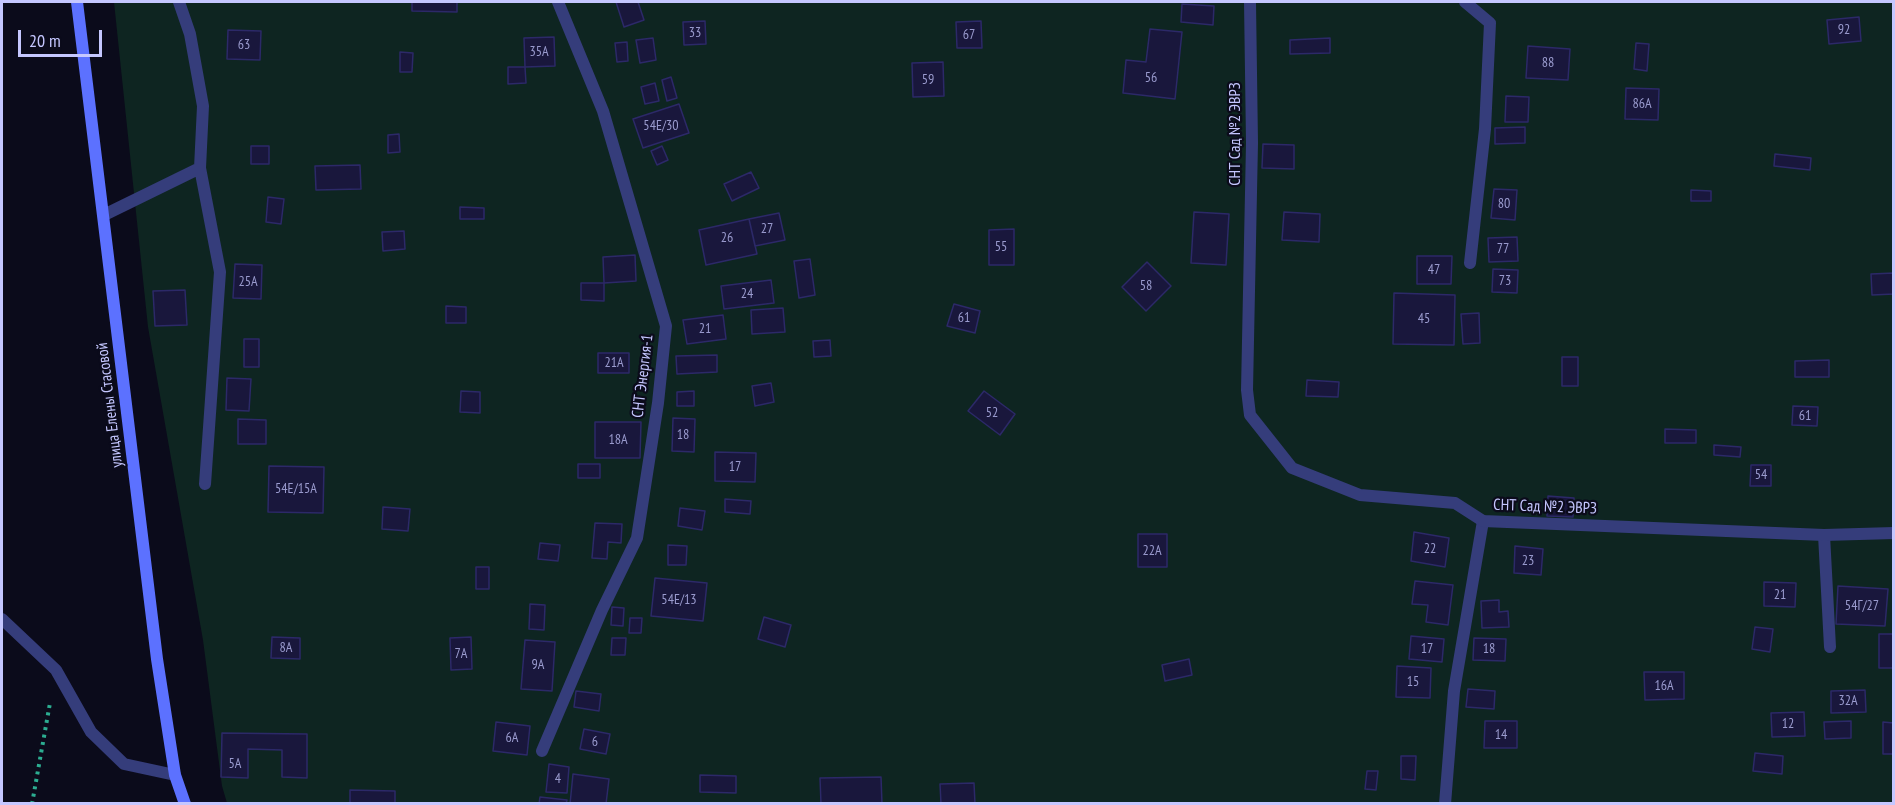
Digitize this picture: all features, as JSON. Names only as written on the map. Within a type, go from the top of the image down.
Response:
[{"type":"main road","name":"улица Елены Стасовой","points":[[77,2],[158,659],[174,775],[184,804]]},
{"type":"street","points":[[179,2],[190,34],[202,106],[200,168],[220,272],[206,484]]},
{"type":"street","name":"СНТ Энергия-1","points":[[542,751],[602,610],[637,538],[658,403],[666,326],[603,111],[558,2]]},
{"type":"street","name":"СНТ Сад №2 ЭВРЗ","points":[[1250,2],[1252,143],[1247,390],[1250,414],[1292,468],[1360,495],[1455,503],[1483,521],[1824,535],[1893,533]]},
{"type":"street","points":[[1465,2],[1490,23],[1485,129],[1470,263]]},
{"type":"street","points":[[104,215],[200,168]]},
{"type":"street","points":[[1445,804],[1454,692],[1483,521]]},
{"type":"street","points":[[1824,535],[1830,646]]},
{"type":"street","points":[[2,619],[56,670],[91,732],[124,764],[174,775]]},
{"type":"path","points":[[32,804],[56,670]]},
{"type":"green space","points":[[114,2],[1893,2],[1893,803],[227,803],[222,786],[203,640],[148,327]]},
{"type":"building","points":[[412,2],[457,2],[457,12],[412,11]]},
{"type":"building","points":[[616,2],[638,2],[644,20],[624,27]]},
{"type":"building","points":[[1182,4],[1214,6],[1213,25],[1181,22]]},
{"type":"building","points":[[1859,17],[1861,41],[1829,44],[1827,20]]},
{"type":"building","points":[[705,21],[706,44],[684,45],[683,22]]},
{"type":"building","points":[[981,21],[982,48],[957,48],[956,22]]},
{"type":"building","points":[[1150,29],[1182,32],[1175,99],[1123,93],[1126,60],[1146,62]]},
{"type":"building","points":[[228,30],[261,31],[260,60],[227,59]]},
{"type":"building","points":[[554,37],[555,66],[525,67],[524,38]]},
{"type":"building","points":[[653,38],[656,60],[640,63],[636,40]]},
{"type":"building","points":[[1330,38],[1330,53],[1290,54],[1290,40]]},
{"type":"building","points":[[627,42],[628,61],[617,62],[615,43]]},
{"type":"building","points":[[1636,43],[1649,44],[1647,71],[1634,69]]},
{"type":"building","points":[[1528,46],[1570,49],[1568,80],[1526,78]]},
{"type":"building","points":[[400,52],[413,53],[412,72],[400,72]]},
{"type":"building","points":[[943,62],[944,96],[913,97],[912,63]]},
{"type":"building","points":[[508,67],[525,67],[526,83],[508,84]]},
{"type":"building","points":[[671,77],[677,98],[667,101],[662,80]]},
{"type":"building","points":[[655,83],[659,101],[645,104],[641,87]]},
{"type":"building","points":[[1626,88],[1659,89],[1658,120],[1625,119]]},
{"type":"building","points":[[1506,96],[1529,97],[1528,122],[1505,122]]},
{"type":"building","points":[[679,104],[689,133],[643,148],[633,119]]},
{"type":"building","points":[[1525,127],[1525,143],[1495,144],[1495,128]]},
{"type":"building","points":[[399,134],[400,152],[388,153],[388,135]]},
{"type":"building","points":[[1263,144],[1294,145],[1294,169],[1262,168]]},
{"type":"building","points":[[251,146],[269,146],[269,164],[251,164]]},
{"type":"building","points":[[662,146],[668,160],[657,165],[651,151]]},
{"type":"building","points":[[1775,154],[1811,158],[1810,170],[1774,166]]},
{"type":"building","points":[[360,165],[361,189],[316,190],[315,166]]},
{"type":"building","points":[[751,172],[759,188],[732,201],[724,184]]},
{"type":"building","points":[[1494,189],[1517,190],[1515,220],[1491,218]]},
{"type":"building","points":[[1691,190],[1711,191],[1711,201],[1691,201]]},
{"type":"building","points":[[268,197],[284,199],[281,224],[266,222]]},
{"type":"building","points":[[460,207],[484,208],[484,219],[460,219]]},
{"type":"building","points":[[1194,212],[1229,214],[1226,265],[1191,263]]},
{"type":"building","points":[[1284,212],[1320,214],[1319,242],[1282,240]]},
{"type":"building","points":[[779,213],[785,240],[755,246],[749,219]]},
{"type":"building","points":[[749,219],[757,254],[706,265],[699,230]]},
{"type":"building","points":[[1014,229],[1014,265],[989,265],[989,230]]},
{"type":"building","points":[[404,231],[405,249],[383,251],[382,232]]},
{"type":"building","points":[[1517,237],[1518,261],[1489,262],[1488,238]]},
{"type":"building","points":[[635,255],[636,281],[604,283],[603,257]]},
{"type":"building","points":[[1417,256],[1452,256],[1451,284],[1417,284]]},
{"type":"building","points":[[810,259],[815,295],[799,298],[794,261]]},
{"type":"building","points":[[1147,262],[1171,286],[1146,311],[1122,287]]},
{"type":"building","points":[[235,264],[262,265],[261,299],[233,298]]},
{"type":"building","points":[[1493,269],[1518,270],[1517,293],[1492,292]]},
{"type":"building","points":[[1894,273],[1894,294],[1872,295],[1871,274]]},
{"type":"building","points":[[771,280],[774,303],[724,309],[721,286]]},
{"type":"building","points":[[581,283],[604,283],[604,301],[581,300]]},
{"type":"building","points":[[185,290],[187,325],[155,326],[153,291]]},
{"type":"building","points":[[1394,293],[1455,295],[1454,345],[1393,344]]},
{"type":"building","points":[[954,304],[980,311],[975,333],[947,326]]},
{"type":"building","points":[[446,306],[466,307],[466,323],[446,323]]},
{"type":"building","points":[[783,308],[785,332],[752,334],[751,310]]},
{"type":"building","points":[[1479,313],[1480,343],[1463,344],[1461,314]]},
{"type":"building","points":[[723,315],[726,339],[687,344],[683,320]]},
{"type":"building","points":[[244,339],[259,339],[259,367],[244,367]]},
{"type":"building","points":[[830,340],[831,356],[814,357],[813,341]]},
{"type":"building","points":[[598,353],[629,353],[629,373],[598,373]]},
{"type":"building","points":[[717,355],[717,372],[677,374],[676,356]]},
{"type":"building","points":[[1562,357],[1578,357],[1578,386],[1562,386]]},
{"type":"building","points":[[1829,360],[1829,377],[1795,377],[1795,361]]},
{"type":"building","points":[[227,378],[251,379],[249,411],[226,410]]},
{"type":"building","points":[[1307,380],[1339,382],[1338,397],[1306,396]]},
{"type":"building","points":[[771,383],[774,402],[755,406],[752,386]]},
{"type":"building","points":[[461,391],[480,392],[480,413],[460,412]]},
{"type":"building","points":[[694,391],[694,406],[677,406],[677,392]]},
{"type":"building","points":[[984,391],[1015,414],[1000,435],[968,411]]},
{"type":"building","points":[[1793,406],[1818,407],[1817,426],[1792,425]]},
{"type":"building","points":[[673,418],[695,419],[694,452],[672,451]]},
{"type":"building","points":[[238,419],[266,420],[266,444],[238,444]]},
{"type":"building","points":[[595,422],[641,422],[640,458],[595,458]]},
{"type":"building","points":[[1665,429],[1696,430],[1696,443],[1665,443]]},
{"type":"building","points":[[1714,445],[1741,447],[1740,457],[1714,455]]},
{"type":"building","points":[[715,452],[756,453],[755,482],[715,481]]},
{"type":"building","points":[[578,464],[600,464],[600,478],[578,478]]},
{"type":"building","points":[[1751,465],[1771,465],[1771,486],[1750,486]]},
{"type":"building","points":[[269,466],[324,467],[323,513],[268,512]]},
{"type":"building","points":[[1548,496],[1574,498],[1573,517],[1547,516]]},
{"type":"building","points":[[725,499],[751,501],[750,514],[725,512]]},
{"type":"building","points":[[383,507],[410,509],[408,531],[382,529]]},
{"type":"building","points":[[680,508],[705,511],[702,530],[678,526]]},
{"type":"building","points":[[595,523],[622,524],[621,543],[608,542],[607,559],[592,558]]},
{"type":"building","points":[[1414,532],[1449,538],[1445,567],[1411,561]]},
{"type":"building","points":[[1138,534],[1167,534],[1167,567],[1138,567]]},
{"type":"building","points":[[540,543],[560,545],[558,561],[538,559]]},
{"type":"building","points":[[668,545],[687,546],[686,565],[668,565]]},
{"type":"building","points":[[1515,546],[1543,549],[1541,575],[1514,573]]},
{"type":"building","points":[[476,567],[489,567],[489,589],[476,589]]},
{"type":"building","points":[[655,578],[707,583],[703,621],[651,616]]},
{"type":"building","points":[[1415,581],[1453,585],[1448,625],[1426,622],[1428,605],[1412,604]]},
{"type":"building","points":[[1764,582],[1796,583],[1795,607],[1764,606]]},
{"type":"building","points":[[1838,586],[1888,589],[1885,626],[1836,624]]},
{"type":"building","points":[[1499,600],[1499,612],[1508,611],[1509,627],[1482,628],[1481,601]]},
{"type":"building","points":[[530,604],[545,605],[544,630],[529,629]]},
{"type":"building","points":[[612,607],[624,608],[623,626],[611,625]]},
{"type":"building","points":[[764,617],[791,625],[785,647],[758,639]]},
{"type":"building","points":[[630,618],[642,618],[641,633],[629,633]]},
{"type":"building","points":[[1755,627],[1773,629],[1770,652],[1752,649]]},
{"type":"building","points":[[1879,634],[1894,634],[1894,668],[1879,668]]},
{"type":"building","points":[[1411,636],[1444,639],[1442,662],[1409,659]]},
{"type":"building","points":[[272,637],[300,638],[300,659],[271,658]]},
{"type":"building","points":[[471,637],[472,669],[451,670],[450,638]]},
{"type":"building","points":[[612,638],[626,638],[625,655],[611,655]]},
{"type":"building","points":[[1474,638],[1506,639],[1505,661],[1473,660]]},
{"type":"building","points":[[525,640],[555,642],[552,691],[521,689]]},
{"type":"building","points":[[1189,659],[1192,675],[1165,681],[1162,665]]},
{"type":"building","points":[[1397,666],[1431,668],[1430,698],[1396,697]]},
{"type":"building","points":[[1644,672],[1684,672],[1684,699],[1645,700]]},
{"type":"building","points":[[1468,689],[1495,691],[1494,709],[1466,707]]},
{"type":"building","points":[[1865,690],[1866,712],[1831,713],[1831,691]]},
{"type":"building","points":[[576,691],[601,694],[599,711],[574,707]]},
{"type":"building","points":[[1804,712],[1805,736],[1772,737],[1771,713]]},
{"type":"building","points":[[1485,721],[1517,721],[1517,748],[1484,748]]},
{"type":"building","points":[[1851,721],[1851,738],[1825,739],[1824,722]]},
{"type":"building","points":[[496,722],[530,726],[527,755],[493,751]]},
{"type":"building","points":[[1883,722],[1894,723],[1894,754],[1883,754]]},
{"type":"building","points":[[584,729],[610,734],[606,754],[580,749]]},
{"type":"building","points":[[222,733],[307,734],[307,778],[282,777],[282,750],[248,749],[248,778],[221,777]]},
{"type":"building","points":[[1755,753],[1783,756],[1782,774],[1753,771]]},
{"type":"building","points":[[1401,756],[1416,756],[1415,780],[1401,779]]},
{"type":"building","points":[[549,764],[569,767],[567,793],[546,792]]},
{"type":"building","points":[[1367,771],[1378,771],[1376,790],[1365,789]]},
{"type":"building","points":[[573,774],[609,779],[606,804],[570,804]]},
{"type":"building","points":[[700,775],[736,776],[736,793],[700,792]]},
{"type":"building","points":[[881,777],[882,804],[821,804],[820,778]]},
{"type":"building","points":[[974,783],[975,804],[941,804],[940,784]]},
{"type":"building","points":[[350,790],[395,791],[395,804],[350,804]]},
{"type":"building","points":[[540,797],[567,800],[566,804],[539,804]]}]
